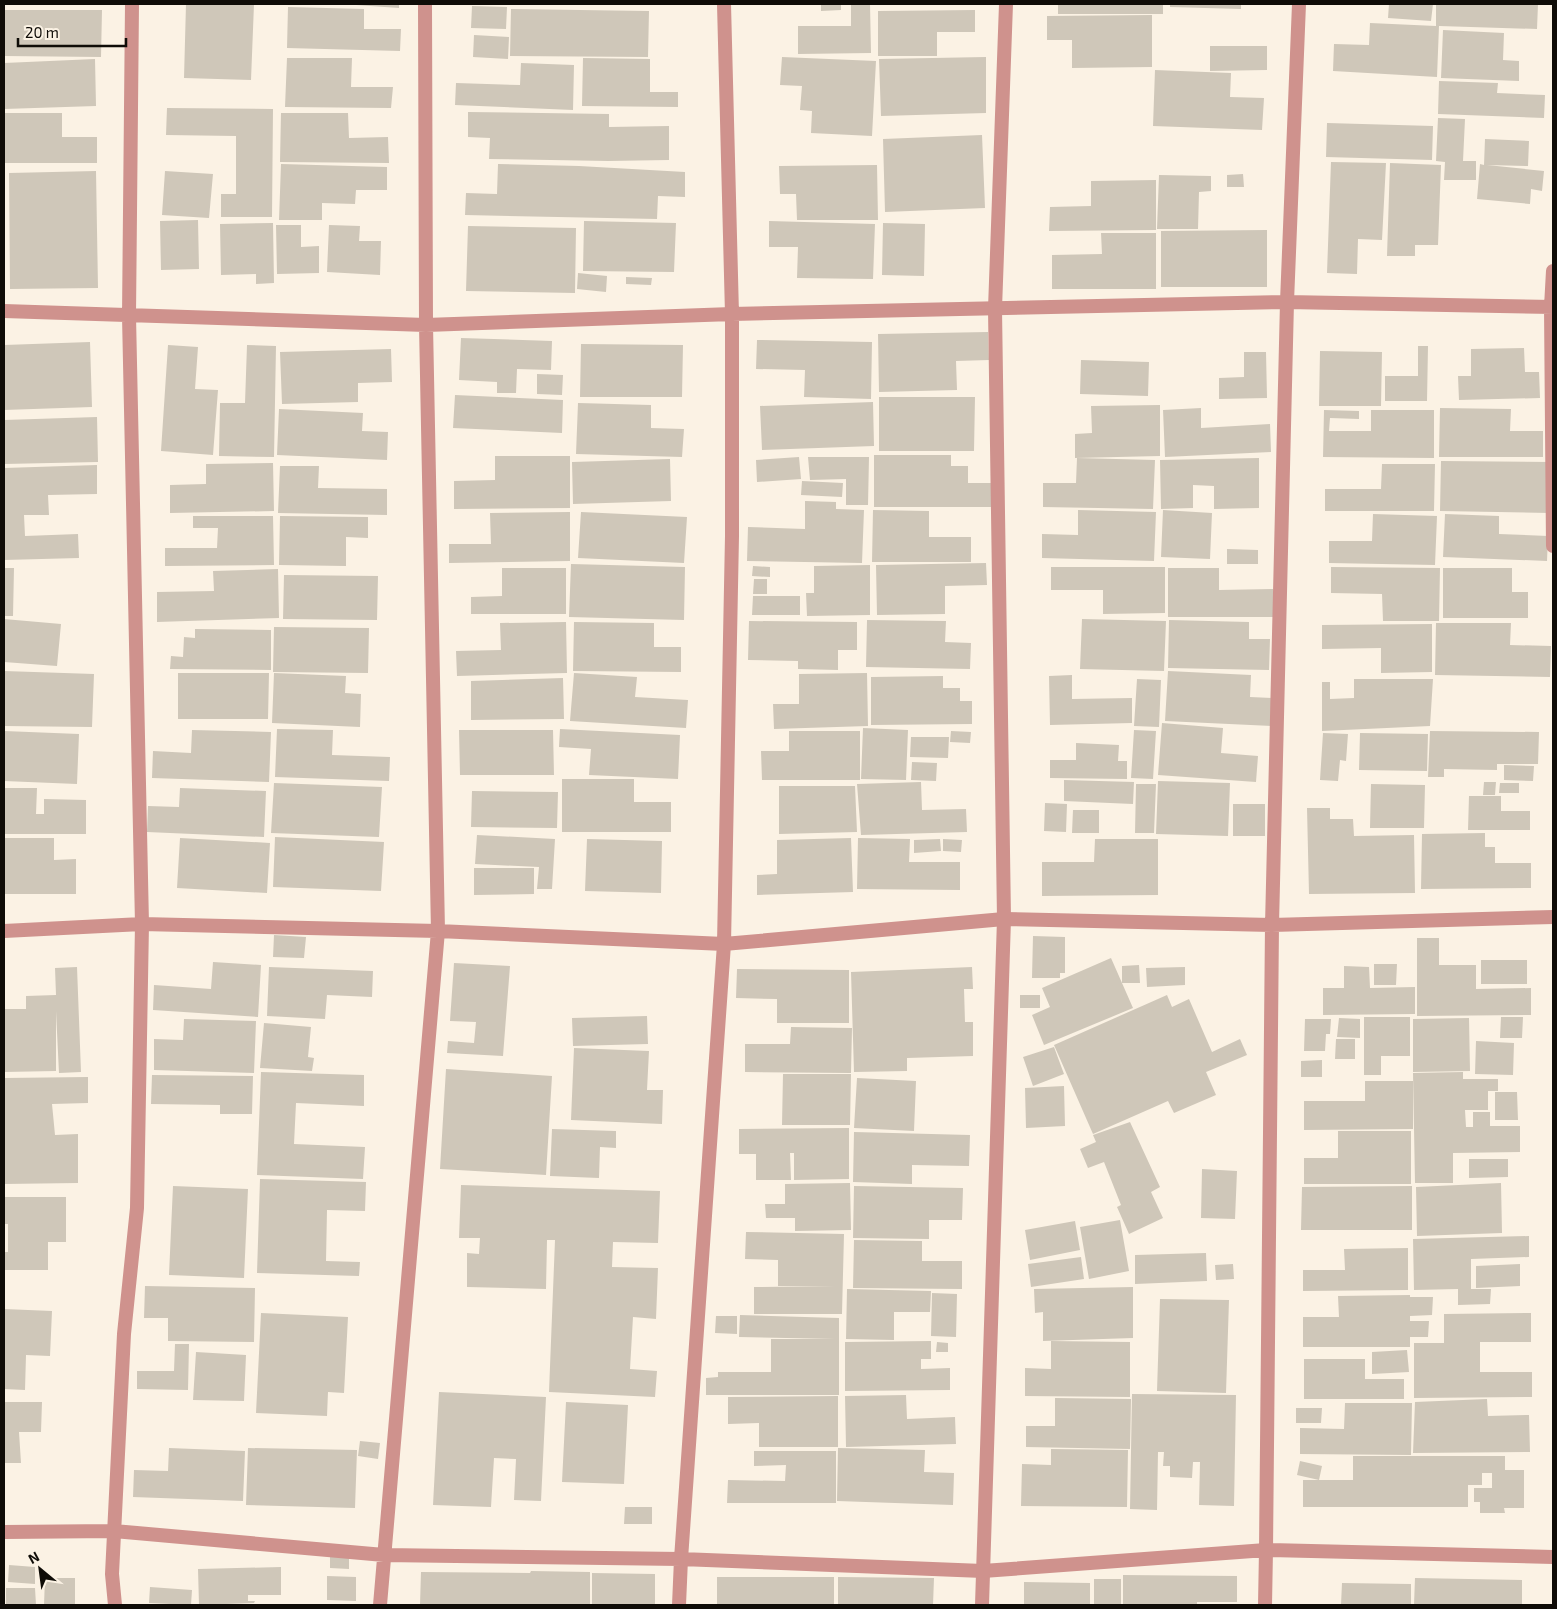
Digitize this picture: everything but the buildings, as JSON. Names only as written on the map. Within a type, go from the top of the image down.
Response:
[{"type":"street","points":[[115,1605],[112,1574],[124,1334],[137,1208],[142,924],[129,316],[132,4]]},
{"type":"street","points":[[380,1605],[438,931],[426,324],[425,4]]},
{"type":"street","points":[[679,1605],[724,944],[732,536],[732,314],[724,4]]},
{"type":"street","points":[[982,1605],[1004,919],[994,309],[1006,4]]},
{"type":"street","points":[[1264,1605],[1272,925],[1287,302],[1299,4]]},
{"type":"street","points":[[1553,271],[1553,546]]},
{"type":"street","points":[[4,311],[426,324],[732,314],[1287,302],[1552,307]]},
{"type":"street","points":[[4,931],[142,924],[438,931],[724,944],[1004,919],[1272,925],[1553,917]]},
{"type":"street","points":[[4,1532],[114,1531],[384,1555],[681,1559],[983,1571],[1266,1550],[1553,1557]]}]
